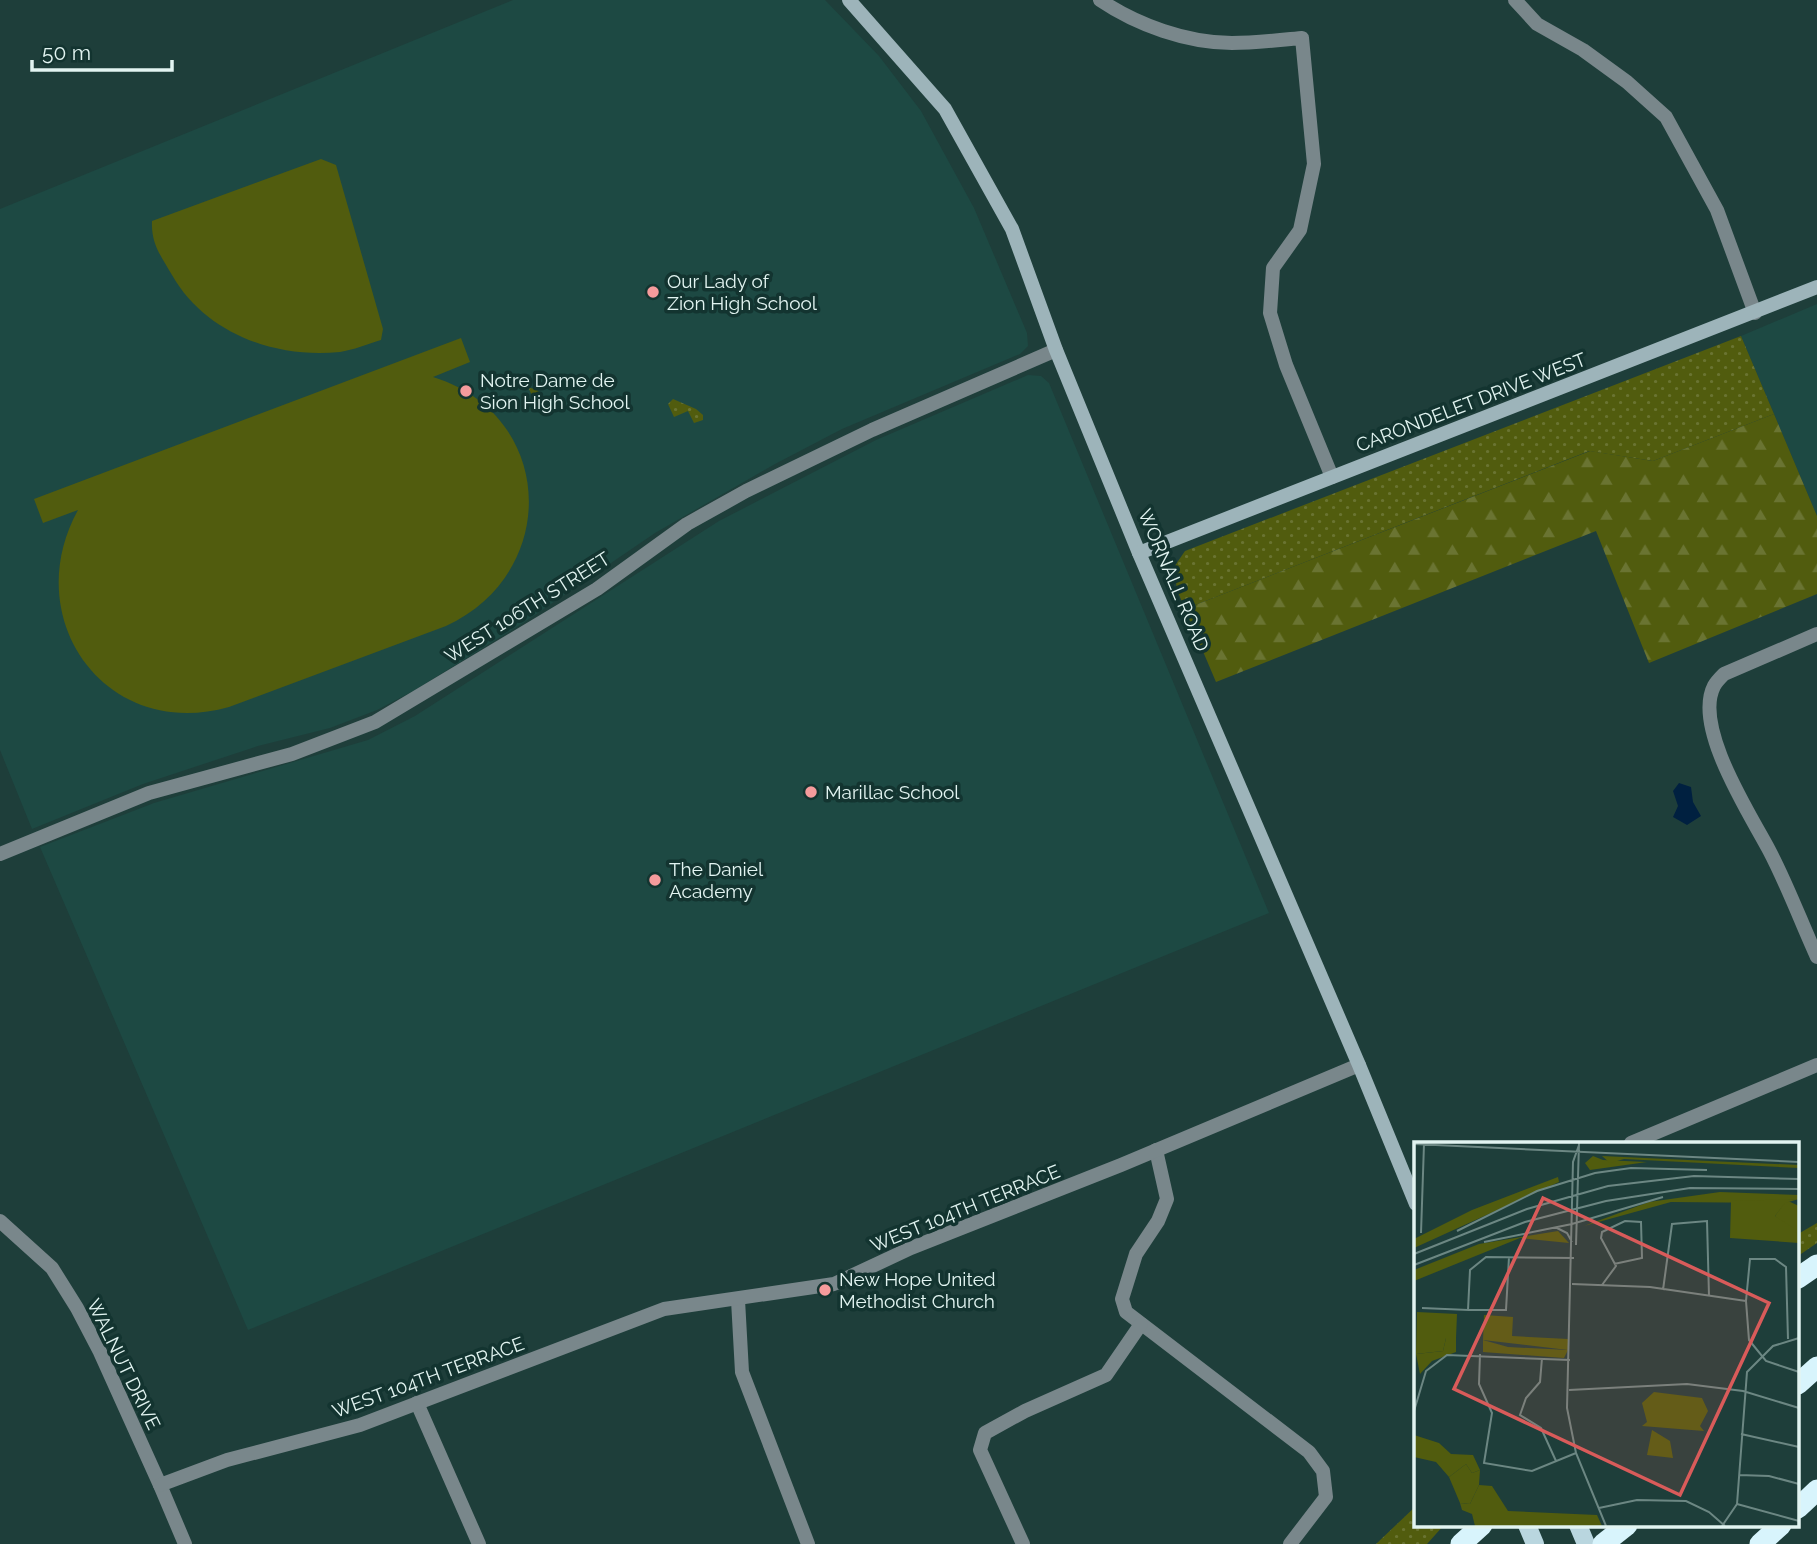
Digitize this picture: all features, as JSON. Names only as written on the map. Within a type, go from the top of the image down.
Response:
[{"type":"highway","points":[[1800,1277],[1817,1265]]},
{"type":"highway","points":[[1800,1382],[1817,1367]]},
{"type":"highway","points":[[1800,1506],[1817,1490]]},
{"type":"highway","points":[[1461,1544],[1481,1526]]},
{"type":"highway","points":[[1760,1544],[1780,1526]]},
{"type":"main road","name":"WORNALL ROAD","points":[[849,0],[945,109],[1012,229],[1056,350],[1139,554],[1414,1199]]},
{"type":"main road","name":"CARONDELET DRIVE WEST","points":[[1139,554],[1817,288]]},
{"type":"main road","points":[[1455,1544],[1463,1526]]},
{"type":"main road","points":[[1527,1526],[1535,1544]]},
{"type":"main road","points":[[1578,1526],[1586,1544]]},
{"type":"street","points":[[1100,0],[1121,14],[1195,38],[1231,43],[1302,38],[1314,164],[1300,230],[1273,268],[1270,313],[1286,365],[1332,477]]},
{"type":"street","points":[[1515,0],[1538,24],[1594,58],[1627,82],[1666,117],[1717,210],[1755,313]]},
{"type":"street","name":"WEST 106TH STREET","points":[[0,854],[149,793],[292,754],[375,722],[597,589],[687,524],[746,491],[872,430],[1056,350]]},
{"type":"street","points":[[1817,634],[1724,674],[1713,687],[1711,701],[1711,719],[1724,764],[1737,795],[1770,851],[1817,957]]},
{"type":"street","name":"WEST 104TH TERRACE","points":[[160,1485],[227,1460],[360,1425],[664,1309],[834,1284],[911,1248],[1359,1065]]},
{"type":"street","points":[[1633,1142],[1817,1065]]},
{"type":"street","points":[[1156,1150],[1167,1199],[1158,1221],[1136,1254],[1122,1299],[1126,1312],[1309,1452],[1323,1471],[1326,1497],[1290,1544]]},
{"type":"street","name":"WALNUT DRIVE","points":[[0,1221],[52,1268],[77,1308],[100,1352],[185,1544]]},
{"type":"street","points":[[738,1300],[742,1372],[808,1544]]},
{"type":"street","points":[[1023,1544],[980,1450],[985,1433],[1025,1411],[1106,1375],[1141,1324]]},
{"type":"street","points":[[417,1404],[479,1544]]},
{"type":"shaded area","name":"Notre Dame de Sion High School","points":[[513,0],[825,0],[879,56],[921,111],[974,208],[1027,333],[1028,346],[1020,354],[842,429],[775,464],[655,533],[523,623],[415,690],[377,710],[330,728],[258,746],[143,784],[32,829],[0,750],[0,209]]},
{"type":"shaded area","points":[[1817,304],[1817,516],[1741,336]]},
{"type":"shaded area","name":"The Daniel Academy","points":[[1028,375],[1041,376],[1049,383],[1269,913],[248,1330],[40,847],[154,803],[368,740],[415,716],[719,521],[876,440]]},
{"type":"green space","points":[[321,159],[336,165],[383,329],[381,340],[340,352],[315,353],[267,346],[244,338],[223,327],[186,295],[158,249],[153,236],[152,221]]},
{"type":"green space","points":[[1741,336],[1774,414],[1653,461],[1589,451],[1185,609],[1177,590],[1174,567],[1185,551]]},
{"type":"green space","points":[[461,338],[470,362],[433,377],[474,396],[503,424],[521,459],[529,496],[525,534],[510,570],[484,602],[446,626],[229,707],[185,713],[145,706],[111,689],[85,662],[67,629],[59,592],[62,551],[78,510],[43,523],[34,499]]},
{"type":"green space","points":[[528,387],[537,390],[552,405],[551,411],[541,415]]},
{"type":"green space","points":[[673,399],[696,409],[703,415],[703,420],[694,423],[688,411],[674,417],[668,404]]},
{"type":"green space","points":[[1774,414],[1817,516],[1817,594],[1649,663],[1596,531],[1216,682],[1185,609],[1590,451],[1653,461]]},
{"type":"green space","points":[[1817,1223],[1817,1243],[1800,1255],[1800,1233]]},
{"type":"green space","points":[[1414,1508],[1414,1526],[1443,1526],[1427,1544],[1376,1544]]},
{"type":"water","points":[[1679,783],[1691,787],[1693,802],[1701,816],[1687,825],[1673,817],[1678,806],[1673,791]]},
{"type":"place","name":"Our Lady of Zion High School","points":[[653,292]]},
{"type":"place","name":"Notre Dame de Sion High School","points":[[466,391]]},
{"type":"place","name":"Marillac School","points":[[811,792]]},
{"type":"place","name":"The Daniel Academy","points":[[655,880]]},
{"type":"place","name":"New Hope United Methodist Church","points":[[825,1290]]}]
